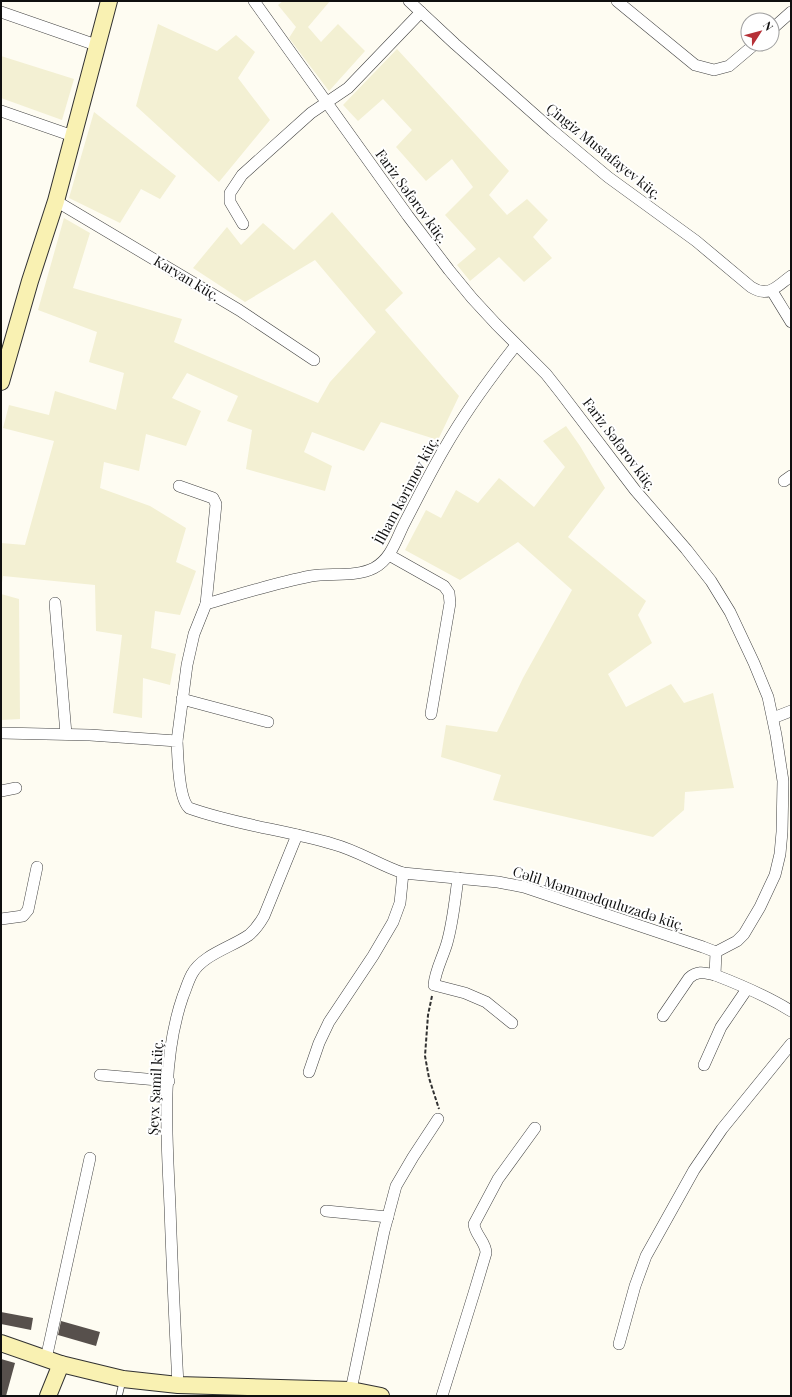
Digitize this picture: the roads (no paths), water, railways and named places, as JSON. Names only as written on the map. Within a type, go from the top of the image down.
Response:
[{"type":"main road","points":[[1,382],[30,281],[56,201],[96,45],[109,1]]},
{"type":"main road","points":[[1,1343],[46,1360],[123,1379],[178,1385],[253,1389],[351,1390],[381,1396]]},
{"type":"main road","points":[[48,1396],[62,1364]]},
{"type":"street","name":"Fariz Səfərov küç.","points":[[254,1],[408,216],[449,270],[472,298],[516,345],[546,374],[562,393],[635,490],[686,549],[711,581],[730,612],[768,697],[773,718],[783,781],[782,832],[780,854],[775,875],[760,907],[744,934],[737,941],[716,952]]},
{"type":"street","name":"Çingiz Mustafayev küç.","points":[[409,1],[546,125],[608,177],[696,241],[758,292],[765,293],[772,290]]},
{"type":"street","points":[[617,1],[695,65],[714,70],[729,66],[746,52]]},
{"type":"street","points":[[1,12],[96,45]]},
{"type":"street","points":[[243,224],[230,202],[230,193],[242,175],[311,113],[348,88],[421,12]]},
{"type":"street","points":[[780,22],[791,12]]},
{"type":"street","points":[[1,111],[73,136]]},
{"type":"street","name":"Karvan küç.","points":[[56,201],[239,310],[314,360]]},
{"type":"street","points":[[791,276],[772,290],[791,322]]},
{"type":"street","name":"İlham kərimov küç.","points":[[206,604],[281,582],[313,576],[363,572],[373,568],[389,555],[400,531],[444,449],[480,391],[516,345]]},
{"type":"street","points":[[1,733],[66,734],[177,741],[187,665],[194,634],[206,604],[216,504],[213,498],[179,486]]},
{"type":"street","points":[[389,555],[444,586],[449,593],[450,603],[431,714]]},
{"type":"street","points":[[55,603],[66,734]]},
{"type":"street","points":[[182,700],[268,722]]},
{"type":"street","points":[[773,718],[791,711]]},
{"type":"street","name":"Cəlil Məmmədquluzadə küç.","points":[[177,741],[182,794],[185,804],[189,808],[230,820],[332,843],[355,850],[403,874],[498,882],[524,887],[716,952]]},
{"type":"street","points":[[1,791],[16,788]]},
{"type":"street","name":"Şeyx Şamil küç.","points":[[178,1385],[167,1123],[169,1067],[174,1027],[180,1005],[192,973],[208,958],[249,935],[257,927],[264,916],[298,835]]},
{"type":"street","points":[[1,919],[23,916],[28,910],[37,867]]},
{"type":"street","points":[[309,1072],[329,1022],[374,956],[393,922],[400,903],[403,874]]},
{"type":"street","points":[[458,878],[452,924],[434,985],[465,993],[486,1002],[512,1024]]},
{"type":"street","points":[[715,975],[716,952]]},
{"type":"street","points":[[662,1016],[689,978],[693,974],[700,972],[715,975],[791,1011]]},
{"type":"street","points":[[704,1065],[722,1027],[747,989]]},
{"type":"street","points":[[619,1344],[646,1256],[694,1170],[722,1128],[791,1044]]},
{"type":"street","points":[[100,1075],[169,1082]]},
{"type":"street","points":[[351,1390],[396,1186],[412,1157],[438,1118]]},
{"type":"street","points":[[442,1396],[486,1253],[486,1247],[474,1228],[474,1224],[498,1179],[535,1128]]},
{"type":"street","points":[[46,1360],[90,1158]]},
{"type":"street","points":[[326,1211],[388,1217]]},
{"type":"lane","points":[[119,1396],[123,1379]]}]
